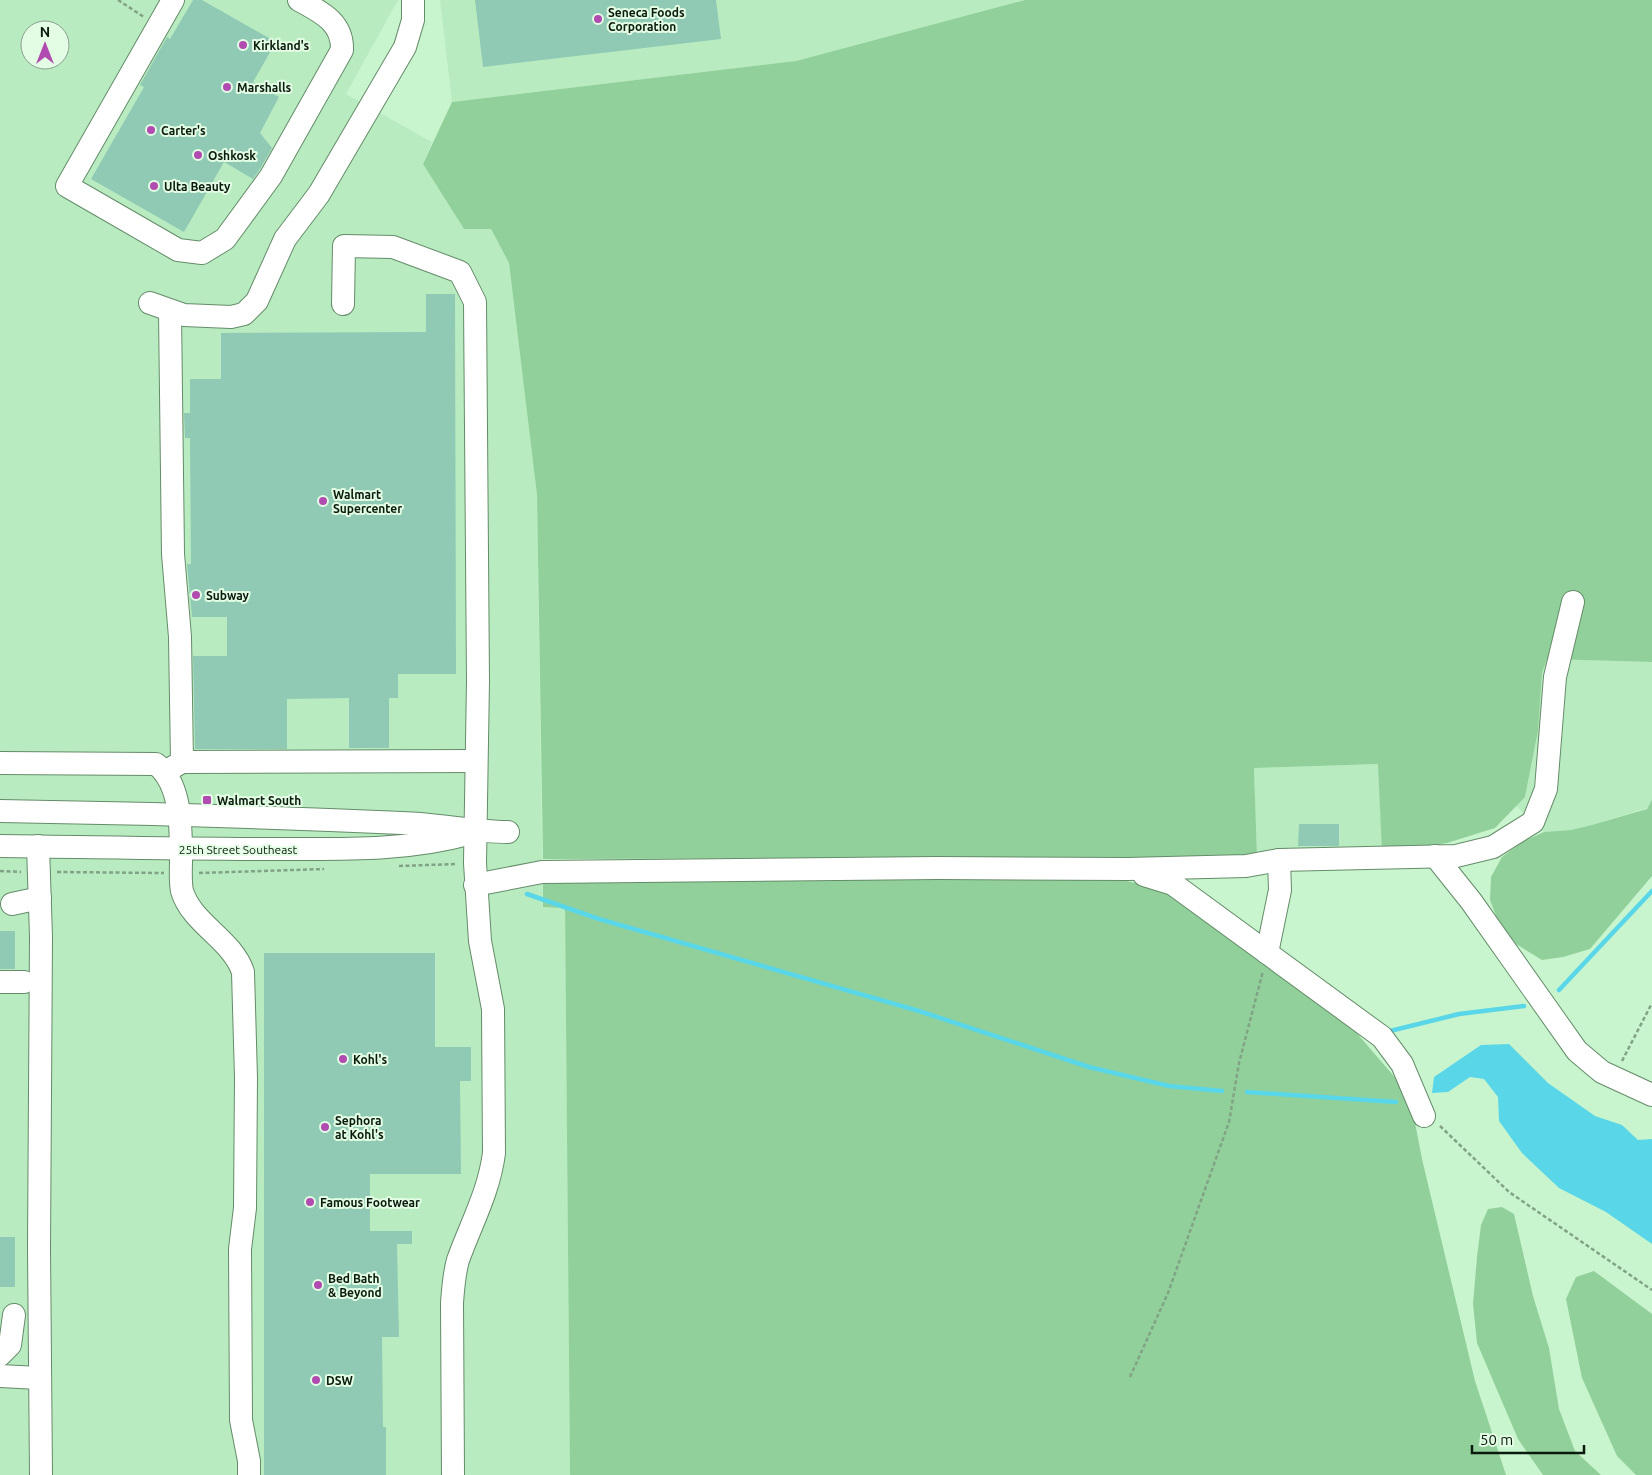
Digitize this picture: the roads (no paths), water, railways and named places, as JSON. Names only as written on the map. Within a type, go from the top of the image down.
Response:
[{"type":"street","points":[[173,0],[67,186],[178,250],[202,252],[225,239],[272,176],[342,50],[342,38],[337,26],[320,11],[299,0]]},
{"type":"street","points":[[150,302],[170,312],[184,315],[230,317],[244,314],[257,301],[285,239],[319,194],[405,47],[412,20],[413,0]]},
{"type":"street","points":[[343,304],[344,246],[393,247],[460,272],[474,302],[478,672],[476,885],[480,941],[493,1009],[494,1153],[492,1173],[486,1194],[458,1262],[454,1284],[452,1303],[454,1475]]},
{"type":"street","points":[[170,312],[173,554],[180,637],[174,767],[181,850],[181,888],[185,900],[228,946],[243,972],[246,1087],[245,1208],[240,1249],[241,1420],[249,1461],[249,1475]]},
{"type":"street","points":[[476,885],[542,872],[640,870],[1128,870],[1246,866],[1279,860],[1456,856],[1493,847],[1533,822],[1546,789],[1555,677],[1573,602]]},
{"type":"street","points":[[0,763],[156,764],[174,767],[476,761]]},
{"type":"street","name":"25th Street Southeast","points":[[0,811],[177,814],[422,823],[475,832],[508,832]]},
{"type":"street","name":"25th Street Southeast","points":[[0,846],[181,850],[322,849],[422,844],[475,832]]},
{"type":"street","points":[[38,846],[40,898],[39,1378],[41,1475]]},
{"type":"street","points":[[1435,856],[1471,901],[1577,1050],[1602,1072],[1652,1095]]},
{"type":"street","points":[[1267,953],[1280,890],[1279,860]]},
{"type":"street","points":[[1128,870],[1173,884],[1382,1038],[1402,1064],[1424,1116]]},
{"type":"street","points":[[12,904],[40,898]]},
{"type":"street","points":[[0,982],[24,982]]},
{"type":"street","points":[[0,1355],[10,1345],[14,1315]]},
{"type":"street","points":[[0,1376],[39,1378]]},
{"type":"water","points":[[1509,1044],[1548,1083],[1595,1116],[1622,1125],[1638,1140],[1652,1139],[1652,1244],[1606,1212],[1559,1188],[1522,1153],[1499,1121],[1498,1097],[1484,1079],[1470,1077],[1448,1092],[1432,1093],[1434,1077],[1481,1045]]},
{"type":"waterway","points":[[1559,990],[1652,891]]},
{"type":"waterway","points":[[527,894],[599,919],[919,1011],[1089,1067],[1169,1086],[1222,1091]]},
{"type":"waterway","points":[[1390,1031],[1459,1014],[1524,1006]]},
{"type":"waterway","points":[[1247,1092],[1396,1102]]},
{"type":"place","name":"Seneca Foods Corporation","points":[[598,19]]},
{"type":"place","name":"Kirkland's","points":[[243,45]]},
{"type":"place","name":"Marshalls","points":[[227,87]]},
{"type":"place","name":"Carter's","points":[[151,130]]},
{"type":"place","name":"Oshkosk","points":[[198,155]]},
{"type":"place","name":"Ulta Beauty","points":[[154,186]]},
{"type":"place","name":"Walmart Supercenter","points":[[323,501]]},
{"type":"place","name":"Subway","points":[[196,595]]},
{"type":"place","name":"Walmart South","points":[[207,800]]},
{"type":"place","name":"Kohl's","points":[[343,1059]]},
{"type":"place","name":"Sephora at Kohl's","points":[[325,1127]]},
{"type":"place","name":"Famous Footwear","points":[[310,1202]]},
{"type":"place","name":"Bed Bath & Beyond","points":[[318,1285]]},
{"type":"place","name":"DSW","points":[[316,1380]]}]
